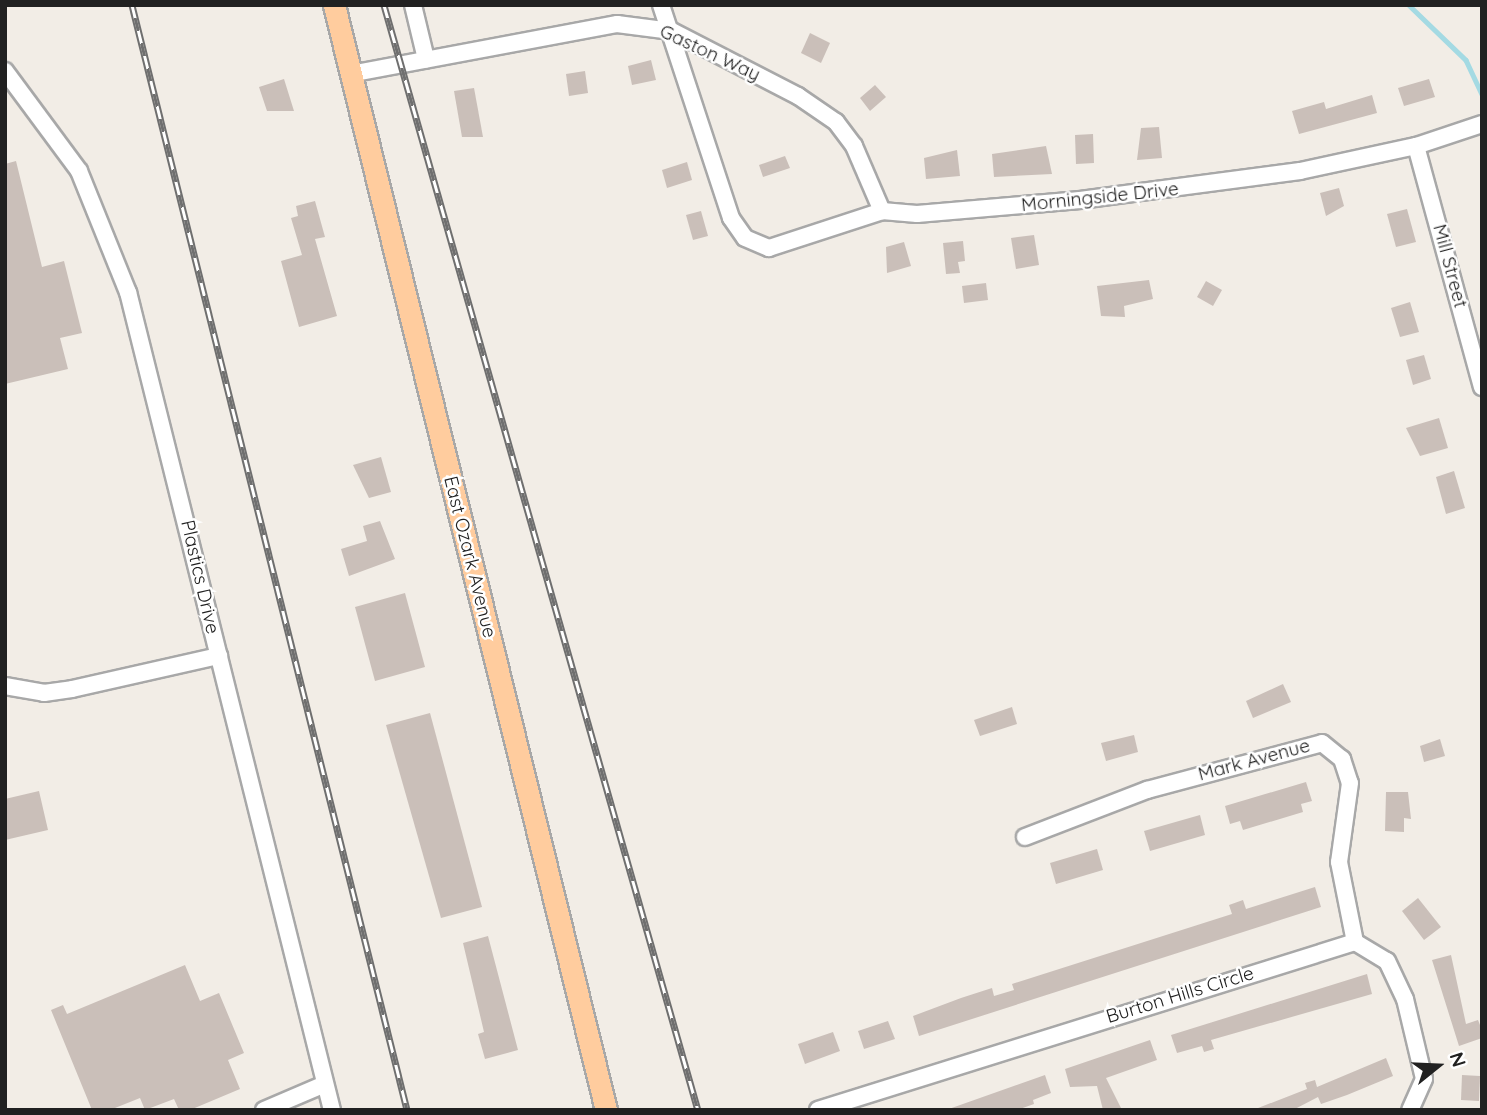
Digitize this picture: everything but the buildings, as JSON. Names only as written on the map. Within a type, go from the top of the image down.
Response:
[{"type":"main road","name":"East Ozark Avenue","points":[[334,5],[606,1110]]},
{"type":"street","points":[[413,5],[426,59]]},
{"type":"street","points":[[661,5],[672,31]]},
{"type":"street","name":"Gaston Way","points":[[350,74],[617,24],[672,31],[798,96],[835,122],[855,146],[882,211]]},
{"type":"street","name":"Morningside Drive","points":[[672,31],[731,218],[745,238],[778,248],[882,211],[962,211],[1135,194],[1327,167],[1416,146],[1482,124]]},
{"type":"street","name":"Plastics Drive","points":[[5,71],[66,150],[105,223],[148,356],[219,656],[332,1110]]},
{"type":"street","name":"Mill Street","points":[[1416,146],[1482,387]]},
{"type":"street","points":[[5,686],[44,693],[219,656]]},
{"type":"street","name":"Mark Avenue","points":[[1025,837],[1147,790],[1322,743],[1342,759],[1350,783],[1339,862],[1355,942]]},
{"type":"street","points":[[1355,942],[1387,961],[1405,999],[1424,1079],[1410,1110]]},
{"type":"street","name":"Burton Hills Circle","points":[[818,1110],[1355,942]]},
{"type":"street","points":[[264,1110],[325,1084]]},
{"type":"waterway","points":[[1409,5],[1466,60],[1482,94]]},
{"type":"railway","points":[[132,5],[407,1110]]},
{"type":"railway","points":[[384,5],[698,1110]]}]
